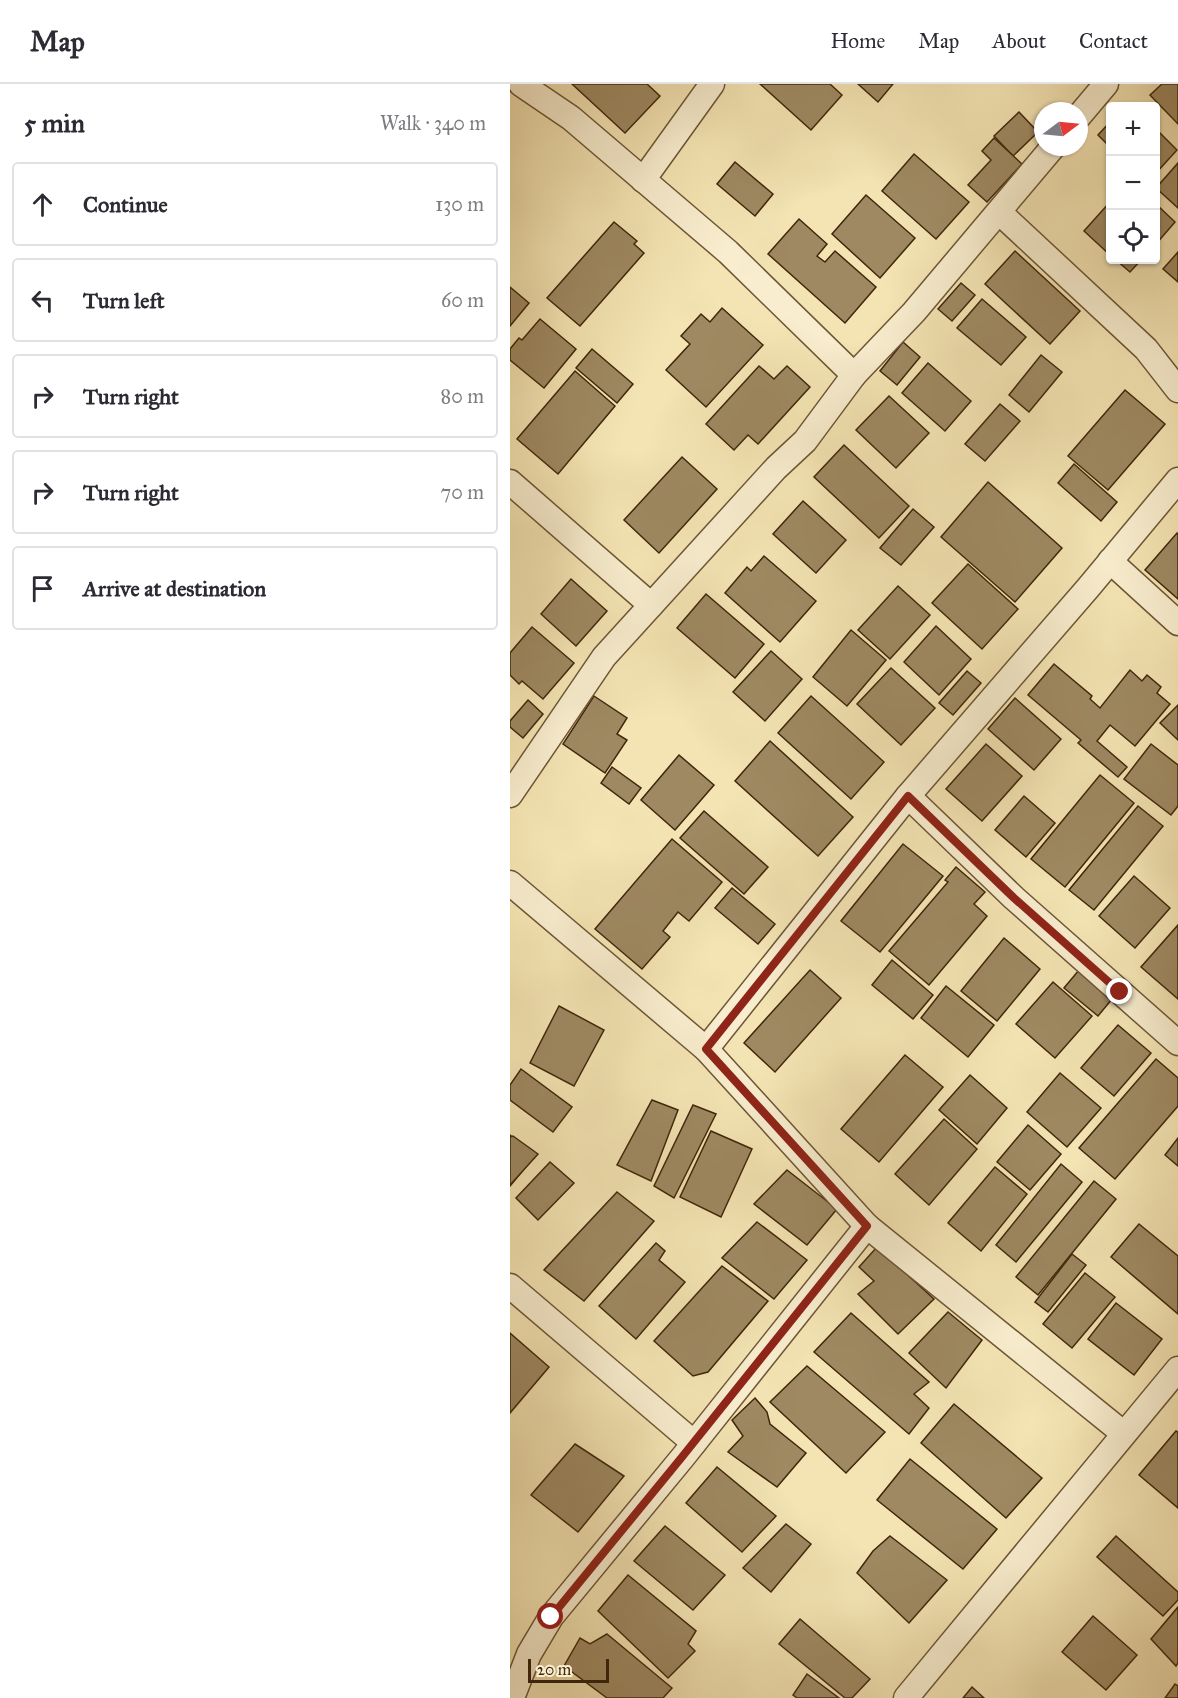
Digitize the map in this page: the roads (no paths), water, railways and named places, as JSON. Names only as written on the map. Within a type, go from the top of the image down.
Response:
[{"type":"street","points":[[521,84],[572,118],[728,252],[854,375]]},
{"type":"street","points":[[643,180],[712,84]]},
{"type":"street","points":[[1088,105],[1106,84]]},
{"type":"street","points":[[510,795],[604,657],[776,468],[805,441],[854,375],[914,312],[1046,156]]},
{"type":"street","points":[[999,212],[1138,341],[1178,390]]},
{"type":"street","points":[[706,1049],[908,796],[1178,480]]},
{"type":"street","points":[[510,482],[651,604]]},
{"type":"street","points":[[1110,561],[1178,623]]},
{"type":"street","points":[[908,796],[1023,906],[1178,1043]]},
{"type":"street","points":[[510,883],[706,1049],[867,1226],[1123,1433]]},
{"type":"street","points":[[512,1698],[529,1654],[551,1617],[694,1443],[867,1226]]},
{"type":"street","points":[[510,1286],[694,1443]]},
{"type":"street","points":[[906,1698],[1178,1369]]}]
